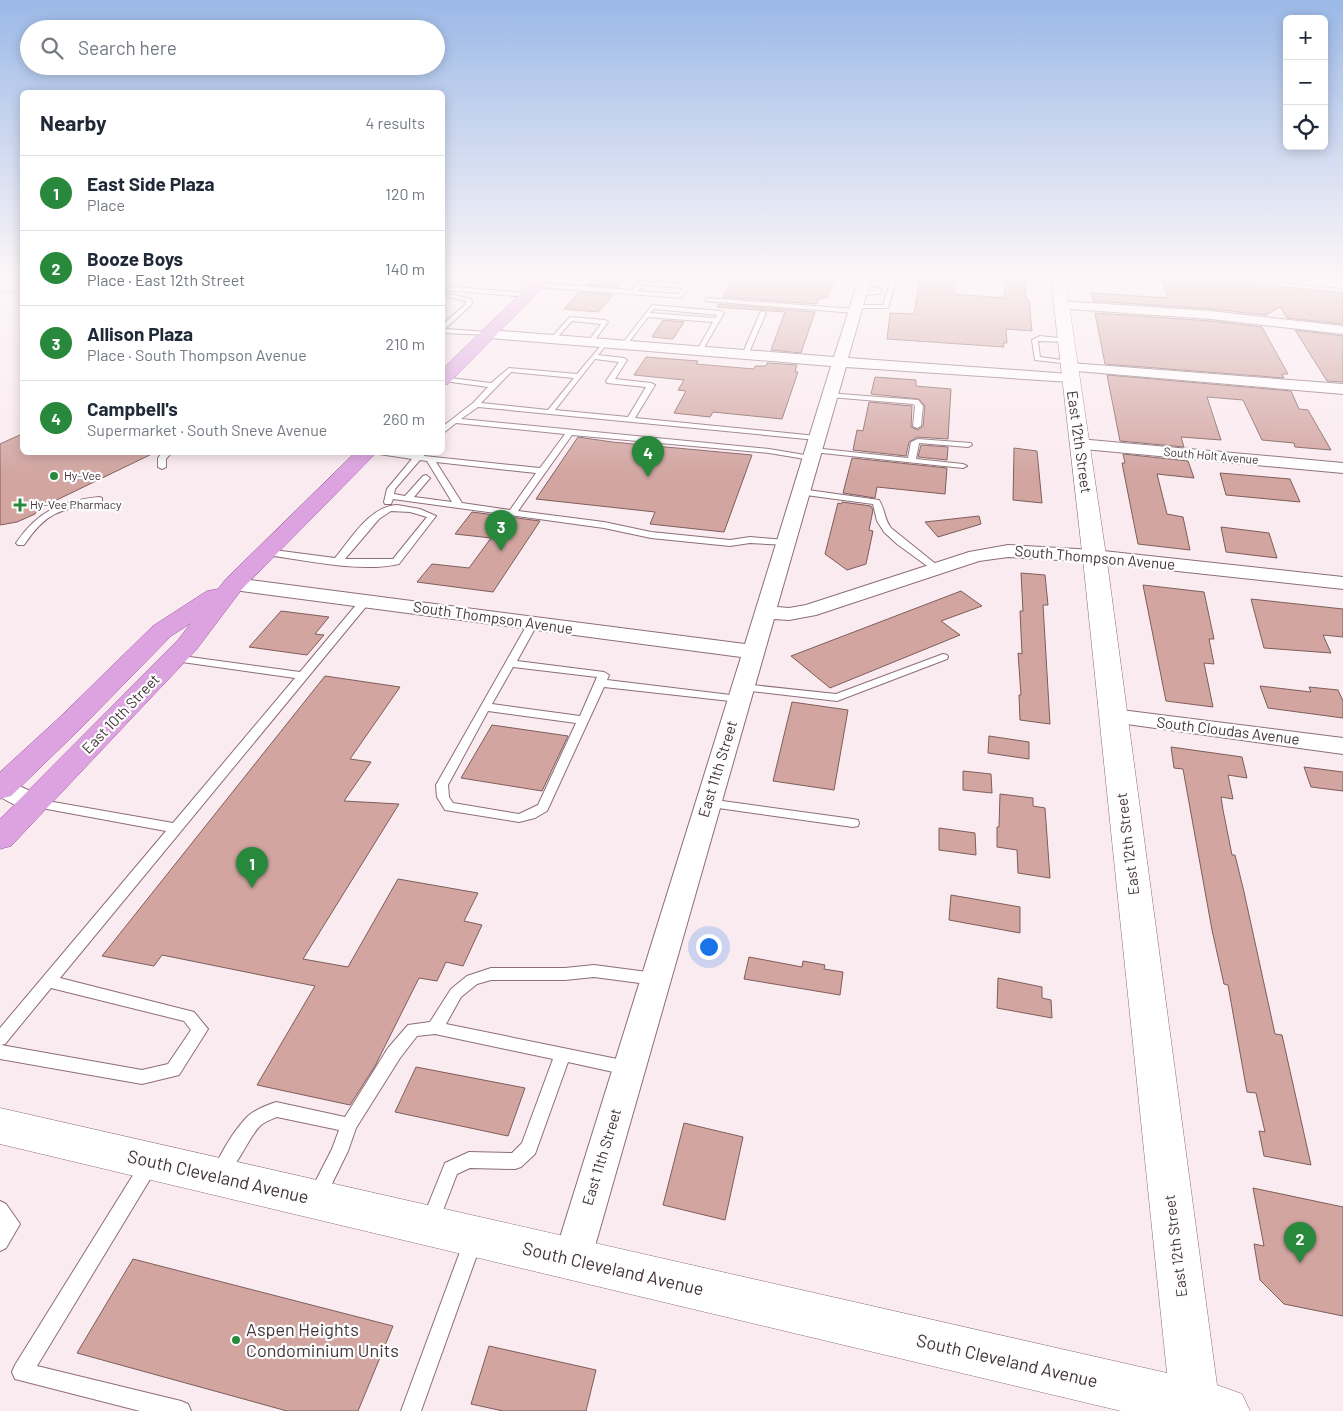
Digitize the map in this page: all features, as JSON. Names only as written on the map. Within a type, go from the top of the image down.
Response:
[{"type":"main road","points":[[445,377],[479,344]]},
{"type":"main road","name":"East 10th Street","points":[[0,838],[187,645],[234,584],[366,455]]},
{"type":"main road","name":"East 10th Street","points":[[1,787],[70,723],[162,631],[234,584]]},
{"type":"street","points":[[573,344],[596,348],[624,346],[840,362],[1069,362],[1343,389]]},
{"type":"street","name":"East 11th Street","points":[[572,1260],[846,344]]},
{"type":"street","name":"East 12th Street","points":[[1067,344],[1113,716],[1205,1409]]},
{"type":"street","name":"South Holt Avenue","points":[[1079,444],[1343,468]]},
{"type":"street","name":"South Thompson Avenue","points":[[765,612],[790,614],[809,611],[976,556],[1008,551],[1032,550],[1343,583]]},
{"type":"street","name":"South Thompson Avenue","points":[[234,584],[753,652]]},
{"type":"street","name":"South Cloudas Avenue","points":[[1113,716],[1343,746]]},
{"type":"street","points":[[1,787],[34,803]]},
{"type":"street","name":"South Cleveland Avenue","points":[[0,1126],[1205,1409]]},
{"type":"lane","points":[[550,412],[579,376],[598,344]]},
{"type":"lane","points":[[700,352],[704,344]]},
{"type":"lane","points":[[745,355],[750,344]]},
{"type":"lane","points":[[596,348],[624,360],[610,381],[651,385],[630,420]]},
{"type":"lane","points":[[445,429],[476,405],[509,370],[579,376]]},
{"type":"lane","points":[[445,379],[493,385]]},
{"type":"lane","points":[[830,395],[915,402],[919,406],[916,426]]},
{"type":"lane","points":[[476,405],[630,420],[814,449],[963,466]]},
{"type":"lane","points":[[454,421],[769,451],[814,449]]},
{"type":"lane","points":[[512,513],[570,432]]},
{"type":"lane","points":[[912,461],[915,442],[918,440],[968,444]]},
{"type":"lane","points":[[162,467],[162,458],[165,455]]},
{"type":"lane","points":[[388,508],[391,489],[420,455],[430,459],[542,471]]},
{"type":"lane","points":[[430,459],[459,506]]},
{"type":"lane","points":[[408,498],[426,478]]},
{"type":"lane","points":[[801,492],[876,502],[879,506],[879,516],[888,530],[937,569]]},
{"type":"lane","points":[[389,496],[604,525],[651,535],[730,543],[750,540],[786,543]]},
{"type":"lane","points":[[21,543],[30,527],[45,516],[80,501],[99,500]]},
{"type":"lane","points":[[266,552],[379,565],[396,562],[432,516],[422,511],[388,508],[379,514],[339,560]]},
{"type":"lane","points":[[0,1039],[365,601]]},
{"type":"lane","points":[[511,663],[604,675],[543,808],[531,815],[519,818],[448,807],[443,797],[442,786],[533,623]]},
{"type":"lane","points":[[601,683],[837,698],[943,657]]},
{"type":"lane","points":[[175,658],[302,676]]},
{"type":"lane","points":[[485,707],[584,720]]},
{"type":"lane","points":[[708,802],[853,822]]},
{"type":"lane","points":[[34,803],[176,828]]},
{"type":"lane","points":[[435,1028],[456,993],[472,980],[491,974],[566,974],[594,971],[655,979]]},
{"type":"lane","points":[[0,1052],[142,1078],[174,1070],[200,1030],[189,1016],[48,981]]},
{"type":"lane","points":[[314,1200],[340,1151],[349,1125],[394,1053],[413,1030],[435,1028],[629,1068]]},
{"type":"lane","points":[[428,1226],[451,1169],[469,1160],[515,1161],[529,1148],[563,1054]]},
{"type":"lane","points":[[217,1177],[238,1142],[255,1120],[276,1109],[349,1125]]},
{"type":"lane","points":[[152,1162],[22,1372],[181,1411]]},
{"type":"lane","points":[[0,1210],[11,1224],[0,1242]]},
{"type":"lane","points":[[411,1411],[474,1237]]},
{"type":"building","points":[[773,344],[804,344],[801,353],[771,350]]},
{"type":"building","points":[[958,344],[1003,344],[1004,347]]},
{"type":"building","points":[[1101,344],[1271,344],[1288,374],[1282,374],[1284,378],[1105,364]]},
{"type":"building","points":[[1304,344],[1343,344],[1343,382],[1327,381]]},
{"type":"building","points":[[646,357],[698,361],[696,364],[754,369],[755,366],[766,366],[767,363],[797,365],[795,372],[798,372],[782,419],[713,412],[710,417],[674,413],[686,391],[678,390],[684,380],[634,375]]},
{"type":"building","points":[[1107,375],[1291,391],[1299,409],[1308,410],[1331,450],[1295,447],[1294,443],[1262,440],[1243,400],[1207,397],[1221,440],[1181,437],[1184,447],[1120,441]]},
{"type":"building","points":[[875,377],[916,380],[916,386],[951,389],[948,439],[917,437],[909,442],[906,456],[853,450],[857,430],[863,431],[869,402],[912,406],[911,427],[918,430],[923,426],[925,406],[919,399],[871,394]]},
{"type":"building","name":"Hy-Vee","points":[[20,435],[20,455],[150,455],[38,509],[35,514],[17,522],[0,525],[0,444]]},
{"type":"building","points":[[578,437],[752,455],[724,532],[650,524],[655,512],[536,499]]},
{"type":"building","points":[[921,445],[948,447],[947,460],[918,457]]},
{"type":"building","points":[[1014,448],[1037,451],[1042,503],[1013,500]]},
{"type":"building","points":[[1123,454],[1188,461],[1194,478],[1157,474],[1167,514],[1183,517],[1190,550],[1138,544],[1122,463],[1125,463]]},
{"type":"building","points":[[852,458],[947,468],[945,494],[877,487],[875,498],[843,493]]},
{"type":"building","points":[[1220,473],[1290,479],[1300,502],[1226,495]]},
{"type":"building","points":[[842,502],[871,506],[873,510],[869,530],[873,531],[866,564],[847,570],[825,554],[838,503],[841,504]]},
{"type":"building","points":[[472,512],[540,521],[493,592],[417,582],[432,564],[469,568],[491,538],[455,534]]},
{"type":"building","points":[[979,516],[981,524],[938,537],[925,522]]},
{"type":"building","points":[[1221,527],[1269,533],[1277,558],[1226,552]]},
{"type":"building","points":[[1021,573],[1045,575],[1048,605],[1043,605],[1050,724],[1020,720],[1019,695],[1021,695],[1018,653],[1022,654],[1020,611],[1023,611]]},
{"type":"building","points":[[1143,585],[1204,592],[1214,639],[1209,639],[1214,664],[1204,663],[1213,707],[1166,701]]},
{"type":"building","points":[[961,591],[982,606],[941,621],[960,635],[830,688],[791,656]]},
{"type":"building","points":[[1251,599],[1343,609],[1343,637],[1323,635],[1331,653],[1264,648]]},
{"type":"building","points":[[281,611],[329,617],[315,634],[324,635],[307,655],[249,647]]},
{"type":"building","points":[[325,676],[400,687],[350,759],[371,762],[344,801],[399,804],[303,959],[348,967],[398,879],[478,893],[464,921],[482,925],[463,966],[446,962],[437,981],[419,978],[375,1066],[350,1105],[257,1085],[315,986],[162,955],[154,966],[102,956]]},
{"type":"building","points":[[1260,686],[1311,692],[1309,687],[1338,690],[1343,701],[1343,718],[1268,708]]},
{"type":"building","points":[[792,702],[848,710],[834,790],[773,781]]},
{"type":"building","points":[[492,725],[568,736],[542,791],[461,778]]},
{"type":"building","points":[[989,736],[1029,742],[1029,759],[988,753]]},
{"type":"building","points":[[1171,747],[1242,757],[1247,778],[1228,775],[1233,799],[1221,797],[1223,810],[1232,855],[1235,855],[1244,892],[1275,1034],[1282,1035],[1311,1165],[1264,1156],[1259,1131],[1265,1132],[1256,1093],[1247,1092],[1228,985],[1224,984],[1212,930],[1183,769],[1174,768]]},
{"type":"building","points":[[1304,767],[1343,772],[1343,791],[1311,787]]},
{"type":"building","points":[[963,771],[991,774],[992,793],[963,790]]},
{"type":"building","points":[[1000,794],[1033,798],[1033,806],[1045,808],[1050,878],[1018,873],[1017,850],[997,847]]},
{"type":"building","points":[[939,828],[975,833],[976,855],[939,850]]},
{"type":"building","points":[[951,895],[1020,907],[1020,933],[949,920]]},
{"type":"building","points":[[749,957],[802,967],[803,961],[825,965],[824,969],[843,972],[840,995],[744,979]]},
{"type":"building","points":[[998,978],[1042,987],[1042,998],[1051,1000],[1052,1018],[997,1008]]},
{"type":"building","points":[[416,1067],[525,1088],[508,1136],[395,1112]]},
{"type":"building","points":[[684,1123],[743,1137],[725,1220],[663,1205]]},
{"type":"building","points":[[1253,1188],[1343,1207],[1343,1316],[1284,1304],[1260,1280],[1254,1244],[1264,1246]]},
{"type":"building","name":"Aspen Heights Condominium Units","points":[[133,1259],[393,1326],[358,1411],[287,1411],[77,1353]]},
{"type":"building","points":[[489,1346],[596,1370],[586,1411],[503,1411],[471,1404]]},
{"type":"place","name":"Hy-Vee","points":[[54,476]]},
{"type":"place","name":"Campbell's","points":[[648,477]]},
{"type":"place","name":"Hy-Vee Pharmacy","points":[[20,505]]},
{"type":"place","name":"Allison Plaza","points":[[501,551]]},
{"type":"place","name":"East Side Plaza","points":[[252,888]]},
{"type":"place","name":"Booze Boys","points":[[1300,1263]]},
{"type":"place","name":"Aspen Heights Condominium Units","points":[[236,1340]]}]
